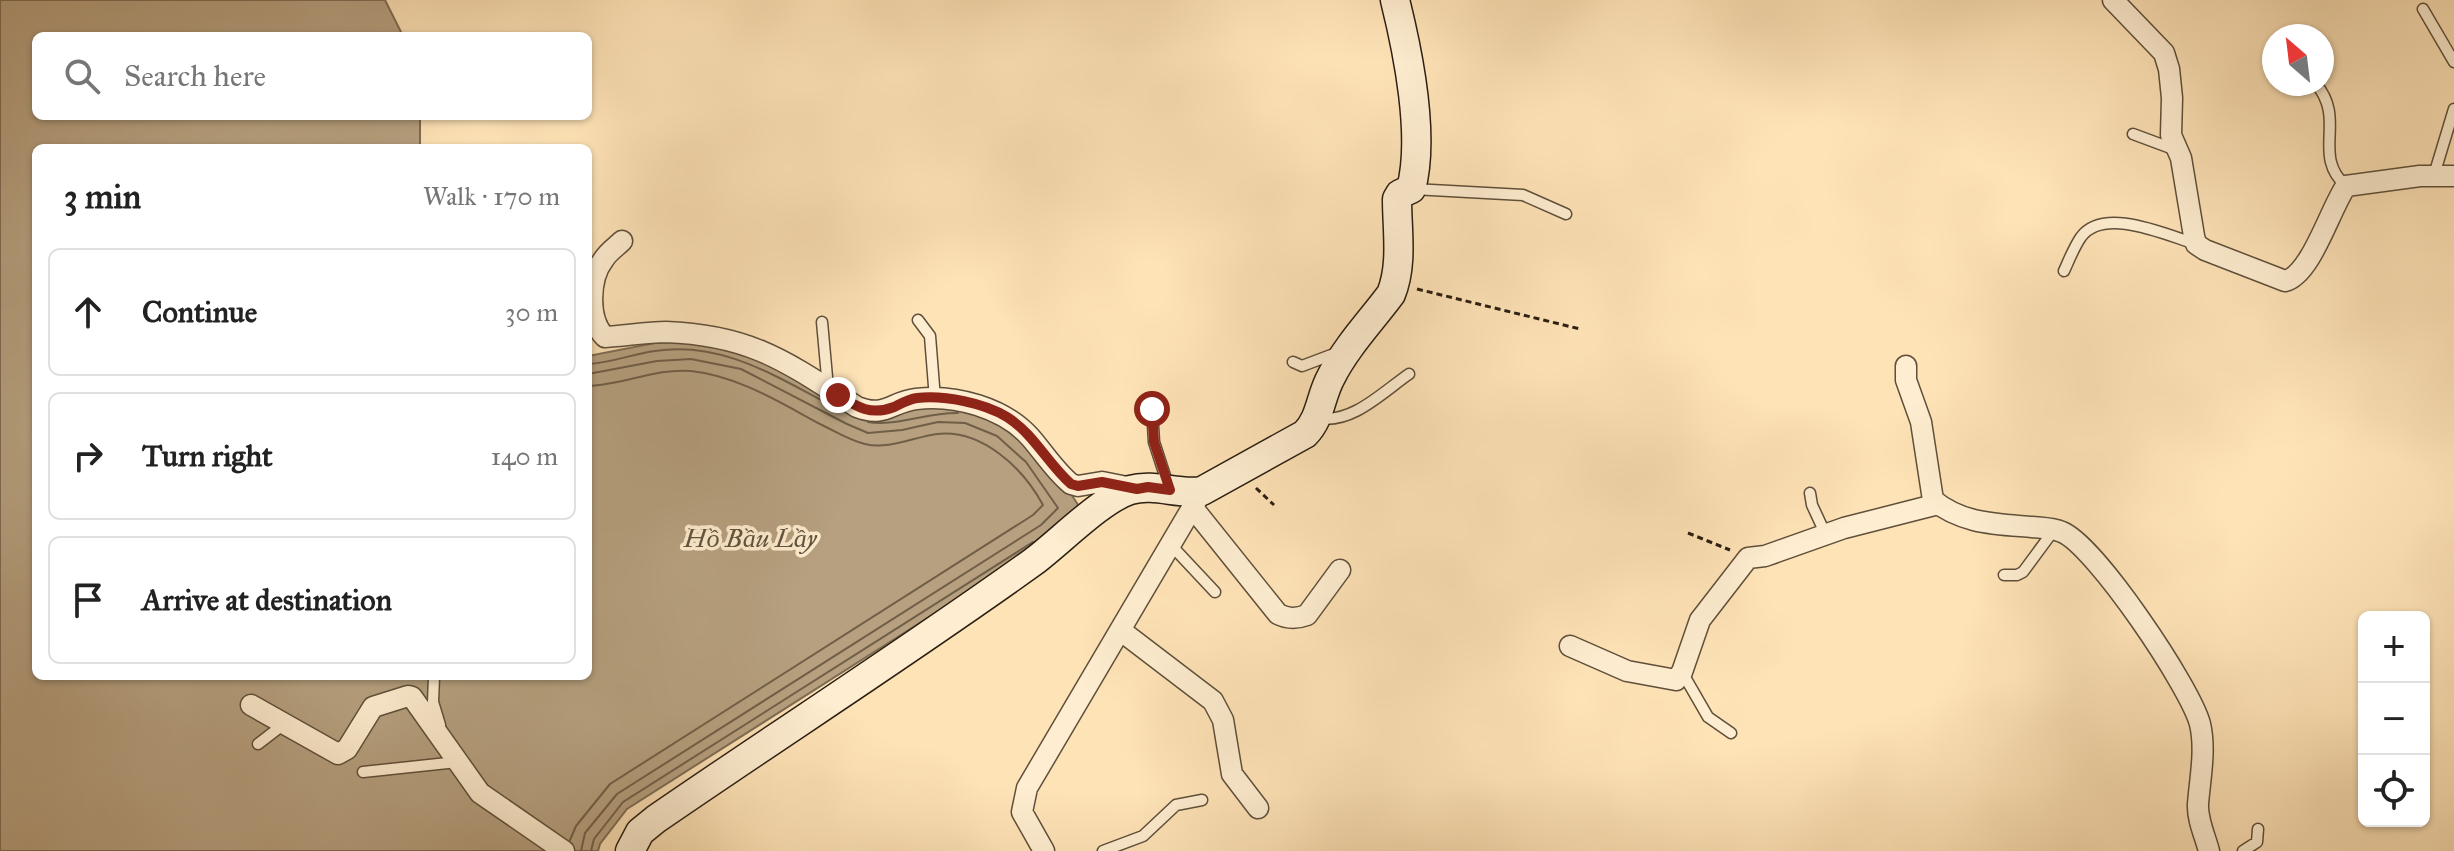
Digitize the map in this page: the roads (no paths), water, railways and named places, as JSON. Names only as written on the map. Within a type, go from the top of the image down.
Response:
[{"type":"street","points":[[1044,851],[1022,812],[1027,788],[1197,500],[1305,434],[1314,425],[1325,389],[1348,348],[1382,307],[1395,284],[1398,265],[1397,199],[1411,189],[1415,116],[1395,0]]},
{"type":"street","points":[[2113,0],[2164,53],[2172,98],[2171,135],[2178,151],[2196,244],[2205,250],[2285,281],[2292,279],[2305,266],[2346,186],[2355,182],[2444,175]]},
{"type":"street","points":[[622,241],[602,260],[593,291],[596,324],[605,337],[664,332],[705,335],[739,342],[774,355],[868,411],[887,410],[918,398],[986,407],[1007,417],[1028,435],[1071,484],[1078,486],[1102,482],[1137,489]]},
{"type":"street","points":[[1906,366],[1906,380],[1921,422],[1933,500],[1961,517],[1988,525],[2063,532],[2088,552],[2163,651],[2195,710],[2201,728],[2198,815],[2209,851]]},
{"type":"street","points":[[630,851],[640,832],[656,819],[1034,561],[1113,498],[1148,487],[1188,494],[1197,500],[1278,614],[1285,617],[1292,619],[1307,615],[1340,570]]},
{"type":"street","points":[[1570,646],[1603,662],[1641,674],[1676,680],[1682,672],[1700,620],[1748,558],[1765,556],[1825,533],[1938,504]]},
{"type":"street","points":[[1120,630],[1213,701],[1223,720],[1232,774],[1258,808]]},
{"type":"street","points":[[251,705],[338,754],[347,749],[373,707],[408,696],[415,700],[485,798],[564,851]]},
{"type":"lane","points":[[2423,9],[2454,62]]},
{"type":"lane","points":[[2324,96],[2331,113],[2330,165],[2346,186]]},
{"type":"lane","points":[[2444,175],[2454,109]]},
{"type":"lane","points":[[2133,134],[2178,151]]},
{"type":"lane","points":[[1411,189],[1523,195],[1566,214]]},
{"type":"lane","points":[[2064,271],[2081,237],[2102,223],[2119,222],[2196,244]]},
{"type":"lane","points":[[918,320],[930,336],[935,399]]},
{"type":"lane","points":[[822,322],[828,388]]},
{"type":"lane","points":[[1293,362],[1302,366],[1348,348]]},
{"type":"lane","points":[[1317,418],[1331,420],[1348,416],[1409,374]]},
{"type":"lane","points":[[1152,409],[1154,442],[1170,490]]},
{"type":"lane","points":[[1810,493],[1825,533]]},
{"type":"lane","points":[[2004,575],[2023,572],[2054,530]]},
{"type":"lane","points":[[1170,544],[1215,592]]},
{"type":"lane","points":[[1682,672],[1708,717],[1731,733]]},
{"type":"lane","points":[[363,772],[453,754],[434,709],[434,680]]},
{"type":"lane","points":[[258,744],[284,724]]},
{"type":"lane","points":[[1103,851],[1143,836],[1176,805],[1202,800]]},
{"type":"lane","points":[[2243,851],[2257,842],[2258,829]]},
{"type":"water","name":"Hồ Bầu Lầy","points":[[0,0],[385,0],[401,32],[32,32],[32,120],[420,120],[420,144],[32,144],[32,680],[592,680],[592,355],[655,343],[692,341],[747,352],[839,400],[936,404],[1006,420],[1066,486],[1082,511],[1052,539],[627,809],[598,851],[0,851]]}]
